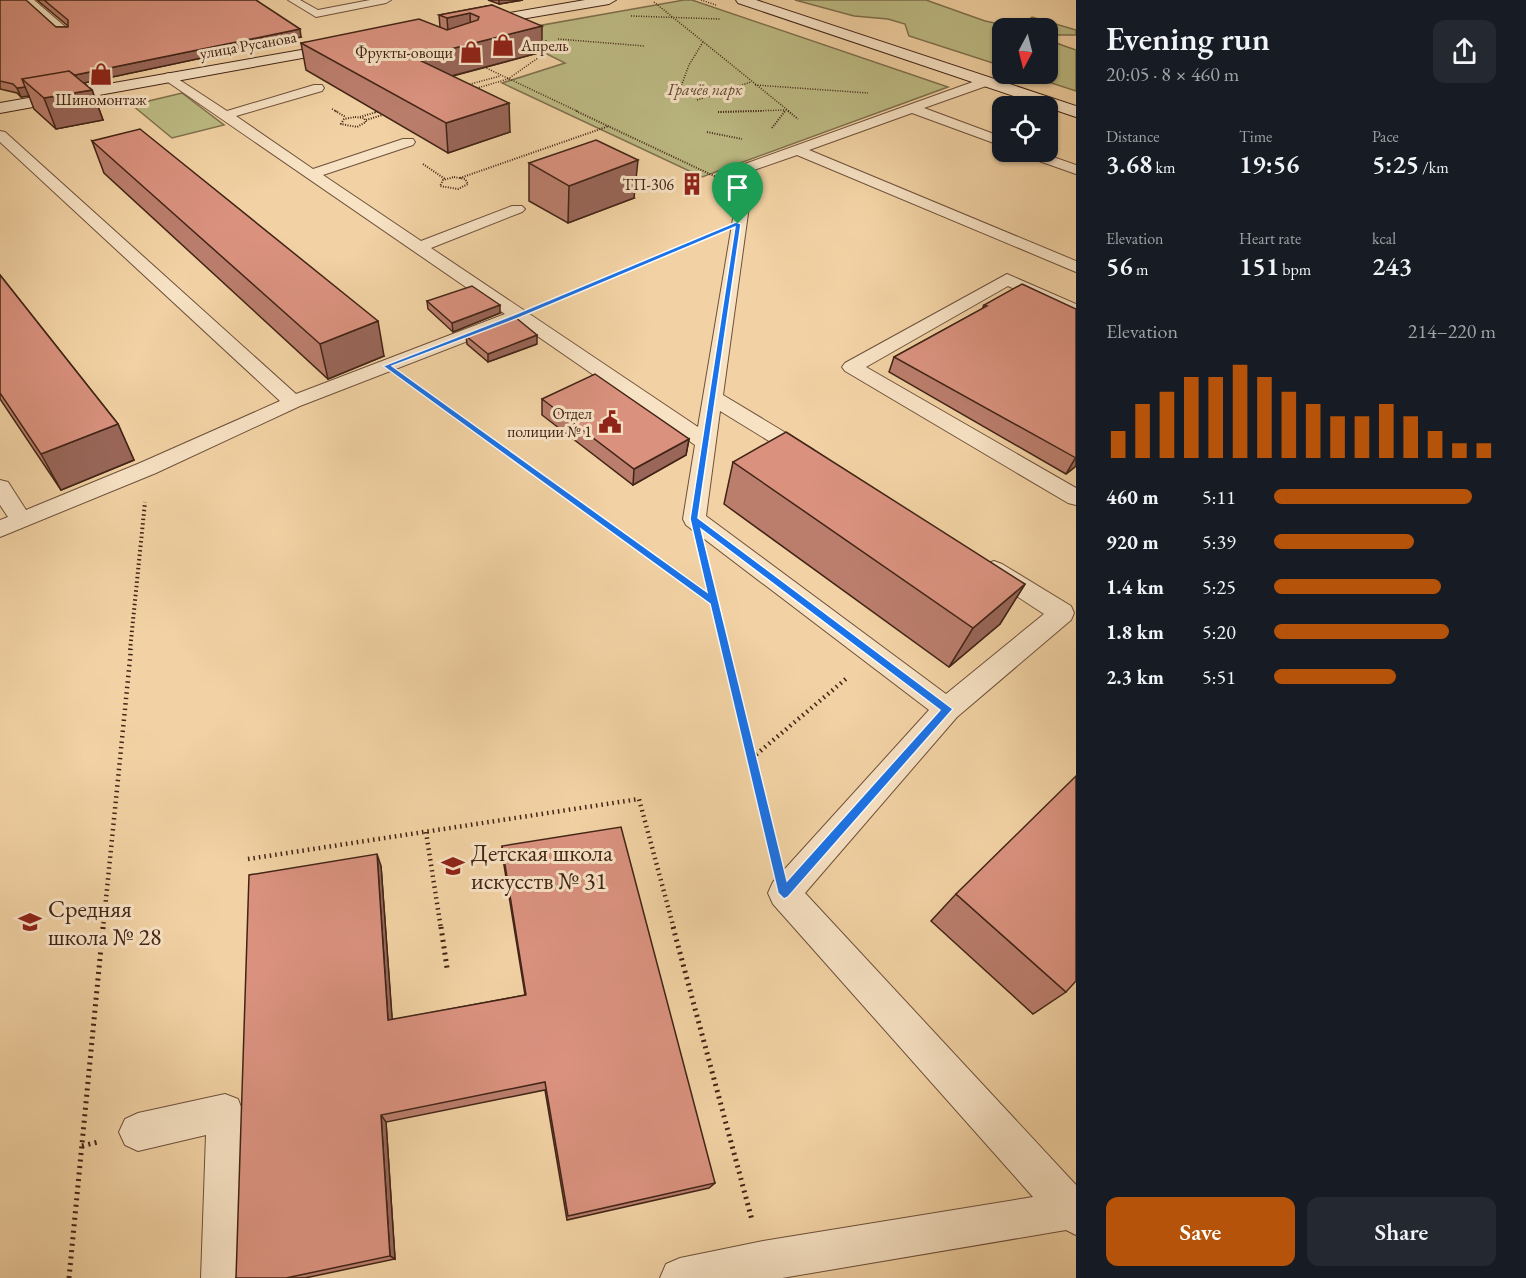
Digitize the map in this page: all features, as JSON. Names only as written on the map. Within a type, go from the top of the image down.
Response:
[{"type":"street","points":[[457,26],[609,0]]},
{"type":"street","points":[[743,0],[1076,112]]},
{"type":"street","name":"улица Русанова","points":[[0,108],[366,42]]},
{"type":"lane","points":[[28,0],[65,33]]},
{"type":"lane","points":[[293,0],[316,14],[386,0]]},
{"type":"lane","points":[[169,77],[705,442]]},
{"type":"lane","points":[[947,709],[694,519],[747,168],[985,82]]},
{"type":"lane","points":[[226,115],[318,88]]},
{"type":"lane","points":[[912,108],[992,138]]},
{"type":"lane","points":[[0,135],[8,151],[293,402]]},
{"type":"lane","points":[[312,174],[408,142]]},
{"type":"lane","points":[[797,150],[1076,267]]},
{"type":"lane","points":[[1054,162],[1076,170]]},
{"type":"lane","points":[[420,247],[517,209]]},
{"type":"lane","points":[[1076,311],[1007,279],[852,367],[1076,498]]},
{"type":"lane","points":[[0,529],[148,468],[293,402],[519,315]]},
{"type":"lane","points":[[712,397],[822,465]]},
{"type":"lane","points":[[0,487],[21,520]]},
{"type":"lane","points":[[972,557],[1062,613],[947,709],[784,893],[1074,1210]]},
{"type":"lane","points":[[138,1132],[225,1112],[221,1278]]},
{"type":"lane","points":[[680,1278],[764,1261],[1074,1210]]},
{"type":"path","points":[[654,2],[823,140]]},
{"type":"path","points":[[629,16],[720,19]]},
{"type":"path","points":[[465,92],[508,79],[545,53],[546,38]]},
{"type":"path","points":[[557,39],[644,46]]},
{"type":"path","points":[[677,97],[689,66],[703,42]]},
{"type":"path","points":[[480,66],[743,190]]},
{"type":"path","points":[[458,88],[501,75]]},
{"type":"path","points":[[697,100],[751,82]]},
{"type":"path","points":[[755,85],[871,93]]},
{"type":"path","points":[[393,107],[360,117],[347,118],[341,122],[343,125],[357,127],[364,124],[366,120],[399,110]]},
{"type":"path","points":[[718,112],[786,110]]},
{"type":"path","points":[[758,164],[761,142],[786,110]]},
{"type":"path","points":[[360,117],[366,120]]},
{"type":"path","points":[[460,178],[468,183],[463,188],[453,190],[440,186],[443,180],[460,178],[609,126]]},
{"type":"path","points":[[519,315],[738,224]]},
{"type":"path","points":[[387,366],[714,602]]},
{"type":"path","points":[[69,1278],[148,468]]},
{"type":"path","points":[[694,519],[784,893]]},
{"type":"path","points":[[752,759],[874,655]]},
{"type":"path","points":[[248,859],[639,799],[764,1261]]},
{"type":"path","points":[[426,831],[447,968]]},
{"type":"green space","name":"Грачёв парк","points":[[692,0],[948,87],[702,177],[502,83],[565,63],[503,32]]},
{"type":"green space","points":[[795,0],[926,0],[992,22],[992,63],[909,36],[905,24],[888,19],[854,16]]},
{"type":"green space","points":[[1058,25],[1076,30],[1076,35],[1058,35]]},
{"type":"green space","points":[[1058,44],[1076,50],[1076,91],[1055,84],[1058,84]]},
{"type":"green space","points":[[182,93],[224,125],[172,138],[132,105]]},
{"type":"building","points":[[0,0],[26,0],[56,27],[68,27],[68,20],[44,0],[256,0],[300,29],[75,75],[69,71],[22,79],[25,87],[17,88],[13,84],[0,81]]},
{"type":"building","points":[[492,5],[542,26],[415,58],[509,103],[446,123],[301,43],[419,19],[447,30],[478,20],[479,17],[470,13],[447,18],[439,15]]},
{"type":"building","points":[[69,71],[92,90],[44,98],[22,79]]},
{"type":"building","points":[[140,129],[378,321],[320,344],[92,141]]},
{"type":"building","points":[[596,140],[638,160],[569,186],[529,163]]},
{"type":"building","points":[[0,275],[118,424],[41,454],[0,393]]},
{"type":"building","points":[[1022,284],[1076,309],[1076,458],[894,357]]},
{"type":"building","points":[[472,286],[500,305],[452,323],[427,301]]},
{"type":"building","points":[[515,317],[537,335],[488,354],[466,336]]},
{"type":"building","points":[[595,374],[689,439],[634,469],[542,399]]},
{"type":"building","points":[[786,432],[1025,584],[973,628],[733,462]]},
{"type":"building","points":[[1076,776],[1076,981],[1066,992],[956,894]]},
{"type":"building","points":[[621,827],[715,1183],[568,1216],[545,1082],[381,1115],[390,1256],[286,1278],[236,1278],[249,875],[377,854],[388,1020],[526,995],[502,846]]},
{"type":"place","name":"Апрель","points":[[503,45]]},
{"type":"place","name":"Фрукты-овощи","points":[[471,52]]},
{"type":"place","name":"Шиномонтаж","points":[[101,74]]},
{"type":"place","name":"ТП-306","points":[[692,184]]},
{"type":"place","name":"Отдел полиции № 1","points":[[610,422]]},
{"type":"place","name":"Детская школа искусств № 31","points":[[453,866]]},
{"type":"place","name":"Средняя школа № 28","points":[[30,922]]},
{"type":"route","points":[[738,224],[519,315],[387,366],[714,602],[694,519],[947,709],[784,893],[694,519],[738,224]]}]
